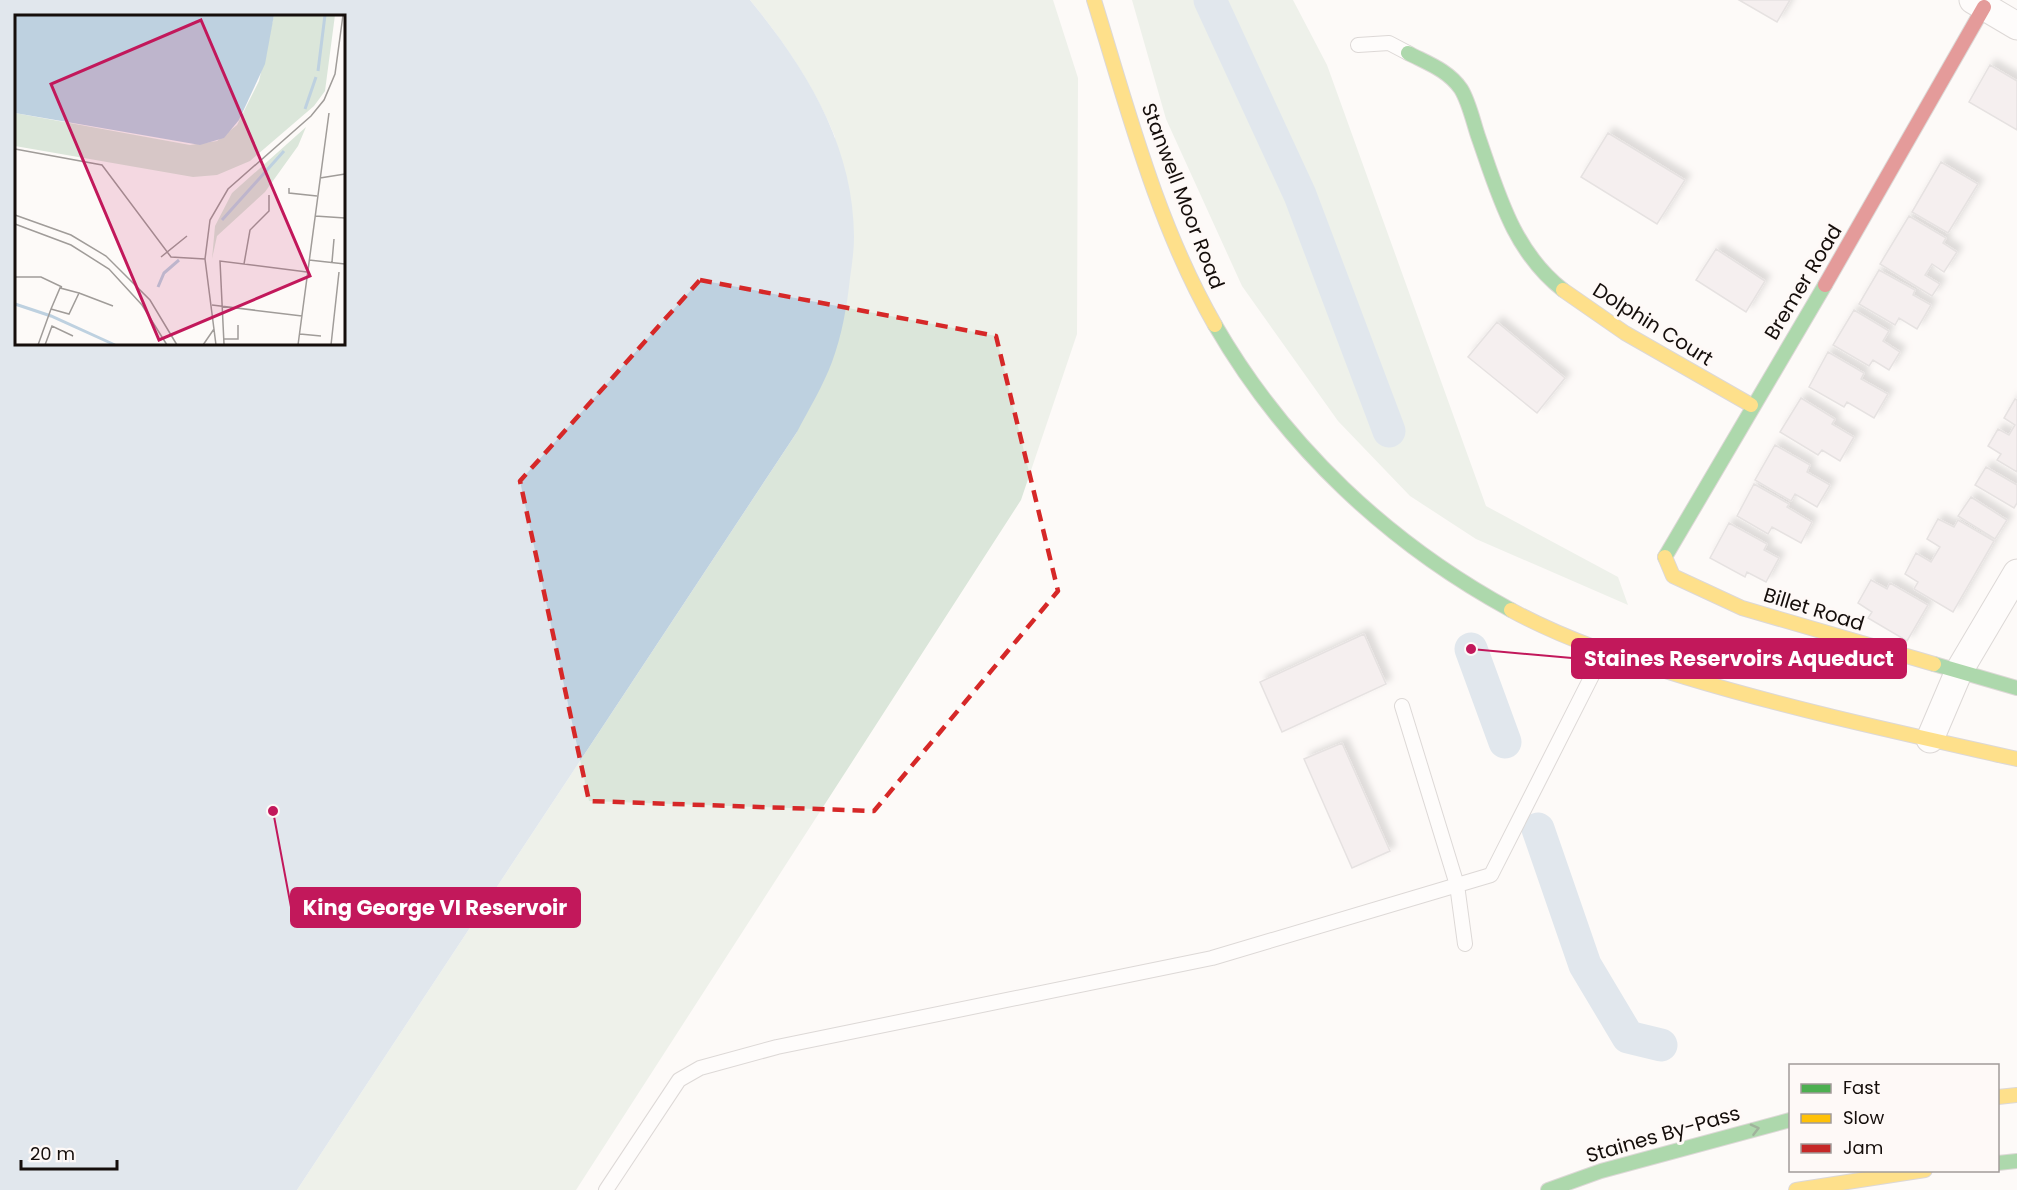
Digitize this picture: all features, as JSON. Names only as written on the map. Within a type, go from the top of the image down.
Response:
[{"type":"main road","name":"Stanwell Moor Road","points":[[1094,0],[1132,120],[1173,235],[1203,304],[1247,380],[1274,415],[1301,449],[1361,507],[1482,594],[1537,625],[1604,652],[1737,694],[1846,722],[2017,759]]},
{"type":"main road","name":"Bremer Road","points":[[1673,576],[1664,558],[1751,405],[1922,122],[1978,3]]},
{"type":"main road","name":"Dolphin Court","points":[[1408,53],[1445,72],[1461,89],[1521,244],[1538,270],[1566,292],[1639,340],[1751,405]]},
{"type":"main road","name":"Billet Road","points":[[1673,576],[1742,608],[2017,688]]},
{"type":"main road","points":[[1999,1097],[2017,1095]]},
{"type":"main road","name":"Staines By-Pass","points":[[1548,1190],[1612,1167],[1789,1121]]},
{"type":"main road","points":[[1999,1163],[2017,1161]]},
{"type":"main road","points":[[1796,1190],[1912,1172]]},
{"type":"street","points":[[1978,3],[2017,26]]},
{"type":"street","points":[[1930,739],[1959,671],[2017,573]]},
{"type":"lane","points":[[1359,45],[1389,43],[1408,53]]},
{"type":"lane","points":[[606,1190],[679,1080],[700,1068],[777,1047],[1212,958],[1491,875],[1604,652]]},
{"type":"lane","points":[[1402,706],[1457,885],[1465,944]]},
{"type":"highlighted area","points":[[700,280],[996,336],[1058,591],[874,811],[589,801],[520,481]]},
{"type":"shaded area","points":[[750,0],[1053,0],[1078,78],[1077,334],[1021,500],[576,1190],[297,1190],[797,432],[835,137],[818,100],[798,66]]},
{"type":"shaded area","points":[[1132,0],[1293,0],[1327,65],[1486,506],[1618,577],[1628,605],[1476,539],[1410,496],[1338,421],[1242,286],[1166,119]]},
{"type":"water","points":[[0,0],[750,0],[771,26],[808,81],[836,140],[846,171],[852,203],[854,237],[847,299],[836,352],[820,389],[797,432],[297,1190],[0,1190]]},
{"type":"building","points":[[1739,0],[1790,0],[1777,22]]},
{"type":"building","points":[[1990,65],[2017,81],[2017,130],[1969,102]]},
{"type":"building","points":[[1608,133],[1685,180],[1657,224],[1581,177]]},
{"type":"building","points":[[1941,162],[1978,184],[1948,233],[1912,212]]},
{"type":"building","points":[[1909,216],[1946,238],[1943,243],[1957,252],[1944,272],[1932,264],[1925,275],[1940,284],[1932,296],[1880,264]]},
{"type":"building","points":[[1716,249],[1765,281],[1746,312],[1696,280]]},
{"type":"building","points":[[1879,270],[1915,290],[1913,295],[1931,305],[1917,329],[1899,318],[1895,325],[1859,304]]},
{"type":"building","points":[[1854,310],[1889,331],[1883,341],[1900,352],[1889,370],[1873,360],[1869,366],[1833,345]]},
{"type":"building","points":[[1497,322],[1565,378],[1537,413],[1468,357]]},
{"type":"building","points":[[1828,352],[1864,373],[1861,379],[1888,394],[1874,418],[1847,402],[1844,407],[1809,387]]},
{"type":"building","points":[[1801,398],[1835,419],[1832,424],[1854,437],[1840,461],[1822,450],[1818,455],[1780,432]]},
{"type":"building","points":[[2015,399],[2017,400],[2017,472],[1997,460],[2001,454],[1988,446],[1998,429],[2009,435],[2015,425],[2004,418]]},
{"type":"building","points":[[1775,445],[1810,465],[1807,472],[1830,485],[1817,507],[1795,494],[1791,501],[1755,480]]},
{"type":"building","points":[[1986,467],[2017,485],[2017,503],[2014,508],[1975,485]]},
{"type":"building","points":[[1754,484],[1789,504],[1787,507],[1812,522],[1801,543],[1772,527],[1768,534],[1737,516]]},
{"type":"building","points":[[1971,497],[2007,520],[1995,539],[1958,516]]},
{"type":"building","points":[[1938,519],[1954,527],[1958,520],[1994,541],[1953,612],[1914,589],[1918,582],[1905,574],[1916,553],[1931,562],[1940,547],[1927,539]]},
{"type":"building","points":[[1729,523],[1767,544],[1764,550],[1779,558],[1766,582],[1747,572],[1745,577],[1710,558]]},
{"type":"building","points":[[1871,580],[1887,589],[1890,583],[1928,605],[1907,641],[1868,618],[1872,612],[1858,603]]},
{"type":"building","points":[[1364,634],[1386,684],[1282,732],[1260,682]]},
{"type":"building","points":[[1342,743],[1390,851],[1352,868],[1304,759]]},
{"type":"waterway","points":[[1210,0],[1300,195],[1389,431]]},
{"type":"waterway","points":[[1471,649],[1505,742]]},
{"type":"waterway","points":[[1538,829],[1585,965],[1628,1037],[1661,1045]]},
{"type":"traffic: fast","points":[[1408,53],[1444,72],[1461,89],[1509,220],[1531,258],[1563,290]]},
{"type":"traffic: fast","points":[[1665,557],[1825,285]]},
{"type":"traffic: fast","points":[[1215,325],[1273,411],[1343,488],[1423,554],[1511,610]]},
{"type":"traffic: fast","points":[[1934,664],[2017,688]]},
{"type":"traffic: fast","points":[[1548,1190],[1601,1171],[1789,1120]]},
{"type":"traffic: fast","points":[[1999,1163],[2017,1161]]},
{"type":"traffic: slow","points":[[1094,0],[1160,207],[1176,247],[1215,325]]},
{"type":"traffic: slow","points":[[1563,290],[1625,333],[1751,405]]},
{"type":"traffic: slow","points":[[1665,557],[1673,576],[1742,608],[1934,664]]},
{"type":"traffic: slow","points":[[1511,610],[1574,640],[1685,677],[1809,711],[2017,759]]},
{"type":"traffic: slow","points":[[1999,1097],[2017,1095]]},
{"type":"traffic: slow","points":[[1796,1190],[1912,1172]]},
{"type":"traffic: jam","points":[[1825,285],[1984,7]]},
{"type":"place","name":"Staines Reservoirs Aqueduct","points":[[1471,649]]},
{"type":"place","name":"King George VI Reservoir","points":[[273,811]]}]
